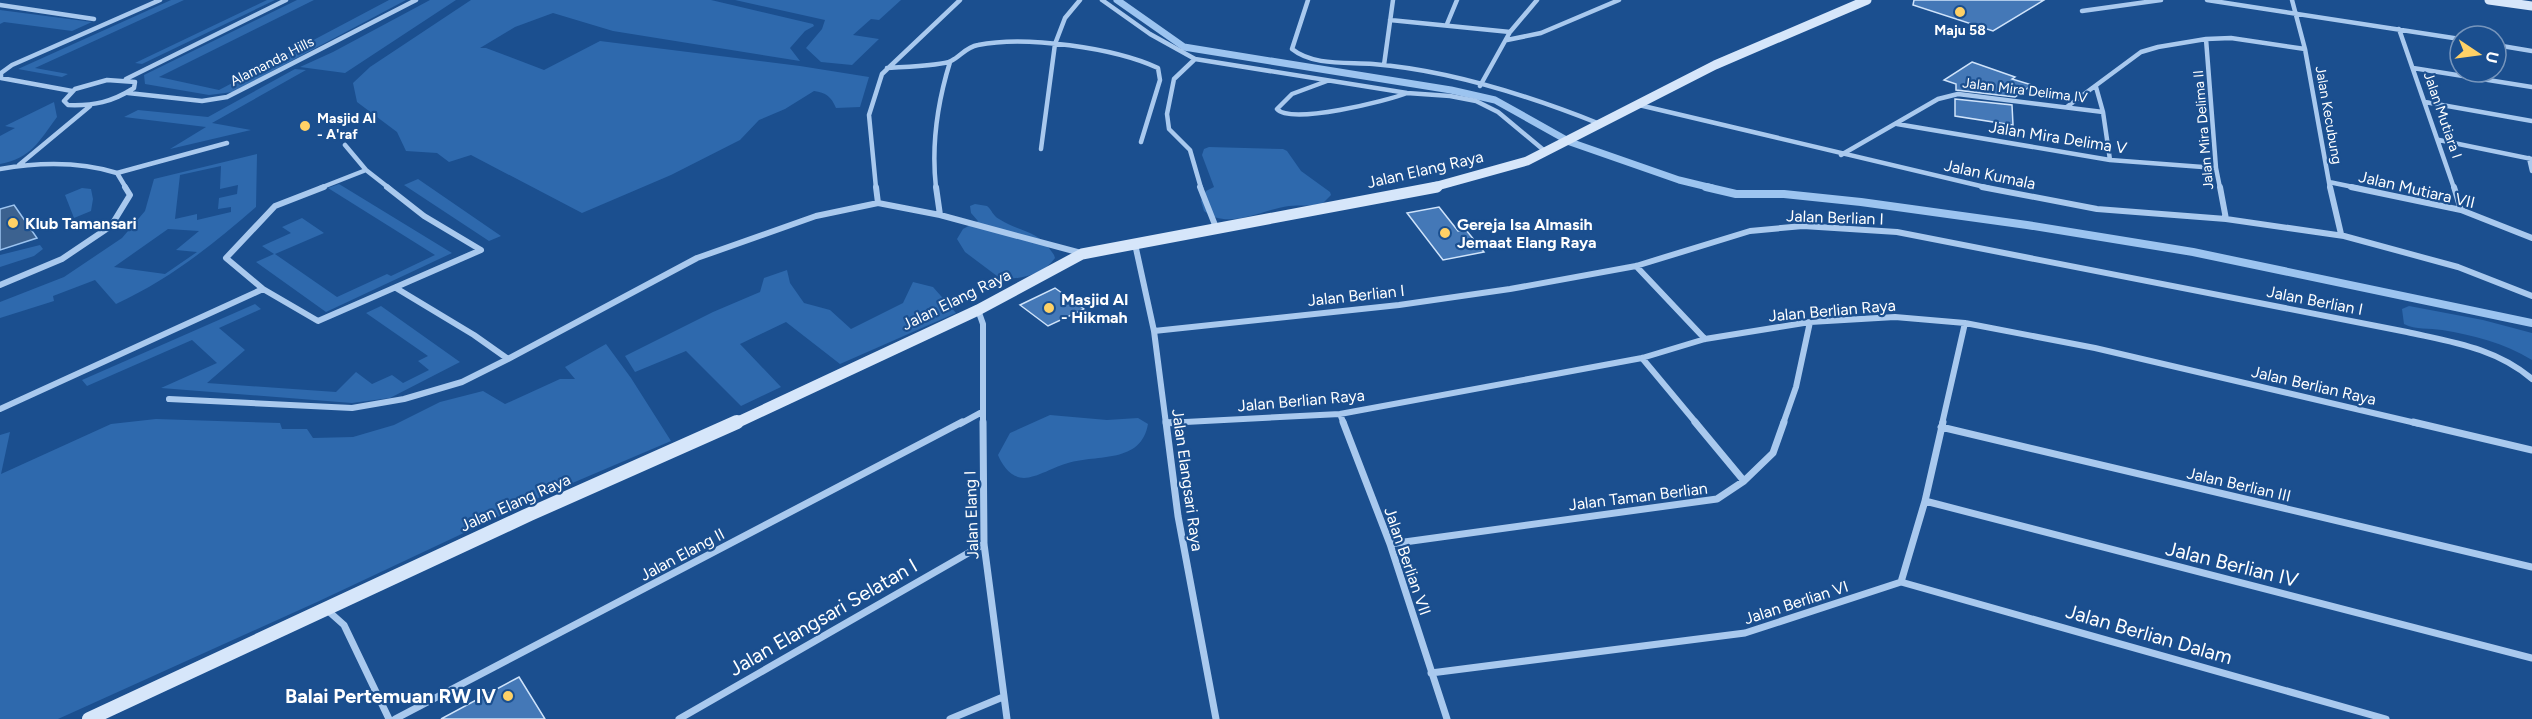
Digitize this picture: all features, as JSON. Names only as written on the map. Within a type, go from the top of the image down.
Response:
[{"type":"main road","name":"Jalan Elang Raya","points":[[89,719],[530,514],[659,458],[978,310],[1082,254],[1217,231],[1440,186],[1497,171],[1546,153],[1715,66],[1867,0]]},
{"type":"main road","points":[[2490,0],[2532,6]]},
{"type":"street","points":[[128,93],[134,88],[135,82],[126,79],[109,79],[72,91],[1,78],[1,73],[12,65],[160,0]]},
{"type":"street","points":[[126,79],[286,0]]},
{"type":"street","name":"Alamanda Hills","points":[[19,165],[90,106],[128,93],[202,101],[227,98],[417,0]]},
{"type":"street","points":[[878,203],[869,115],[882,74],[960,0]]},
{"type":"street","points":[[1041,149],[1055,44],[1065,18],[1080,0]]},
{"type":"street","points":[[1102,0],[1150,34],[1195,58],[1407,93],[1450,96],[1485,105],[1505,118],[1546,153]]},
{"type":"street","points":[[1308,0],[1293,52],[1318,59],[1384,65],[1480,86],[1528,98],[1600,124]]},
{"type":"street","points":[[1384,65],[1393,0]]},
{"type":"street","points":[[1447,24],[1457,0]]},
{"type":"street","points":[[1480,86],[1510,32],[1537,0]]},
{"type":"street","points":[[1507,40],[1541,33],[1619,0]]},
{"type":"street","points":[[2082,11],[2161,0]]},
{"type":"street","points":[[2206,0],[2448,37]]},
{"type":"street","name":"Jalan Kecubung","points":[[2292,0],[2305,49],[2329,182],[2341,234]]},
{"type":"street","points":[[0,5],[94,19]]},
{"type":"street","points":[[1390,20],[1510,32]]},
{"type":"street","name":"Jalan Mutiara I","points":[[2399,29],[2439,140],[2461,210]]},
{"type":"street","points":[[2067,107],[2141,52],[2206,39],[2231,38],[2305,49]]},
{"type":"street","name":"Jalan Mira Delima II","points":[[2206,39],[2216,168],[2226,219]]},
{"type":"street","points":[[940,214],[936,193],[933,130],[940,92],[950,62],[962,50],[980,44],[1055,44],[1137,58],[1158,68],[1161,80],[1141,142]]},
{"type":"street","points":[[2508,47],[2532,51]]},
{"type":"street","points":[[1195,58],[1174,79],[1167,114],[1169,129],[1190,150],[1198,181],[1217,231]]},
{"type":"street","points":[[887,68],[950,62]]},
{"type":"street","points":[[2413,68],[2532,87]]},
{"type":"street","points":[[1330,80],[1287,97],[1277,109],[1289,115],[1352,107],[1399,98],[1407,93]]},
{"type":"street","points":[[2096,87],[2103,112]]},
{"type":"street","points":[[72,91],[63,101],[68,105],[90,106]]},
{"type":"street","name":"Jalan Mira Delima IV","points":[[1840,156],[1938,99],[1952,94],[2103,112],[2110,160]]},
{"type":"street","points":[[2425,102],[2532,121]]},
{"type":"street","name":"Jalan Kumala","points":[[1639,105],[1840,156],[2079,207],[2144,215],[2226,219],[2341,234],[2486,275],[2532,297]]},
{"type":"street","name":"Jalan Mira Delima V","points":[[1897,124],[2110,160],[2216,168]]},
{"type":"street","points":[[2439,140],[2530,159],[2532,171]]},
{"type":"street","points":[[0,169],[60,162],[94,165],[117,173],[227,143]]},
{"type":"street","points":[[345,145],[366,170],[424,216],[481,250],[318,321],[263,289],[226,258],[274,206],[366,170]]},
{"type":"street","points":[[0,285],[62,259],[111,226],[130,195],[117,173]]},
{"type":"street","name":"Jalan Mutiara VII","points":[[2329,182],[2461,210],[2532,238]]},
{"type":"street","points":[[169,399],[352,408],[404,399],[462,382],[697,258],[816,216],[878,203],[940,214],[1082,254]]},
{"type":"street","name":"Jalan Berlian I","points":[[1154,331],[1399,304],[1510,289],[1636,266],[1750,231],[1803,226],[1897,232],[2407,332],[2490,353],[2511,362],[2532,379]]},
{"type":"street","name":"Jalan Elangsari Raya","points":[[1135,244],[1154,331],[1178,516],[1216,719]]},
{"type":"street","points":[[1636,266],[1704,339]]},
{"type":"street","points":[[396,288],[474,335],[508,359]]},
{"type":"street","points":[[0,409],[263,289]]},
{"type":"street","name":"Jalan Elang I","points":[[978,310],[983,324],[984,544],[1007,719]]},
{"type":"street","name":"Jalan Berlian Raya","points":[[1166,423],[1340,414],[1642,358],[1704,339],[1810,322],[1895,316],[1965,323],[2095,348],[2532,450]]},
{"type":"street","name":"Jalan Taman Berlian","points":[[1390,544],[1717,499],[1744,481],[1773,453],[1796,387],[1810,322]]},
{"type":"street","points":[[1901,582],[1925,501],[1965,323]]},
{"type":"street","points":[[1642,358],[1744,481]]},
{"type":"street","name":"Jalan Elang II","points":[[395,719],[982,412]]},
{"type":"street","name":"Jalan Berlian VII","points":[[1340,414],[1390,544],[1447,719]]},
{"type":"street","name":"Jalan Berlian III","points":[[1941,427],[2532,567]]},
{"type":"street","name":"Jalan Berlian IV","points":[[1925,501],[2532,658]]},
{"type":"street","name":"Jalan Elangsari Selatan I","points":[[679,719],[984,544]]},
{"type":"street","name":"Jalan Berlian VI","points":[[1431,673],[1745,633],[1901,582]]},
{"type":"street","name":"Jalan Berlian Dalam","points":[[1901,582],[2386,719]]},
{"type":"street","points":[[325,609],[344,625],[389,719]]},
{"type":"street","points":[[951,719],[1003,697]]},
{"type":"shaded area","points":[[171,0],[184,0],[35,68],[68,74],[62,77],[18,69]]},
{"type":"shaded area","points":[[267,0],[275,0],[142,64],[135,63]]},
{"type":"shaded area","points":[[297,0],[314,0],[159,77],[219,90],[389,0],[406,0],[233,92],[209,95],[145,84],[144,75]]},
{"type":"shaded area","points":[[430,0],[456,0],[345,73],[300,67],[333,52]]},
{"type":"shaded area","points":[[471,0],[711,0],[814,26],[805,31],[790,48],[800,61],[613,31],[553,13],[515,27],[480,48],[486,48],[544,70],[600,41],[869,77],[860,107],[836,108],[828,96],[814,91],[785,109],[759,120],[740,140],[671,175],[582,213],[471,155],[449,162],[437,153],[406,151],[397,132],[357,102],[353,83],[370,67]]},
{"type":"shaded area","points":[[735,0],[901,0],[879,20],[871,19],[853,35],[879,39],[852,65],[821,62],[806,48],[822,29],[825,20]]},
{"type":"shaded area","points":[[0,10],[92,22],[72,31],[4,22],[0,24]]},
{"type":"shaded area","points":[[295,69],[306,70],[212,123],[251,130],[170,149],[206,127],[124,117],[138,110],[208,117]]},
{"type":"shaded area","points":[[54,102],[57,117],[34,147],[20,158],[0,164],[0,136],[15,128],[5,126]]},
{"type":"shaded area","points":[[1209,147],[1283,149],[1287,151],[1301,171],[1331,195],[1322,204],[1289,206],[1235,219],[1213,217],[1204,211],[1201,201],[1206,191],[1214,187],[1202,155],[1204,149]]},
{"type":"shaded area","points":[[257,154],[256,207],[172,273],[116,304],[95,280],[53,296],[54,301],[0,318],[0,302],[64,277],[122,238],[145,211],[154,179]],"holes":[[[221,166],[220,189],[238,185],[237,194],[219,198],[218,209],[231,207],[231,212],[197,220],[197,214],[175,219],[180,175]],[[168,229],[199,231],[176,250],[197,252],[165,274],[114,267]]]},
{"type":"shaded area","points":[[418,179],[501,236],[489,241],[404,185]]},
{"type":"shaded area","points":[[339,184],[452,253],[326,312],[256,262],[274,254],[262,246],[291,233],[282,227],[302,218],[324,233],[275,254],[337,297],[387,274],[391,276],[435,255],[328,188]]},
{"type":"shaded area","points":[[82,188],[91,189],[93,199],[91,211],[74,218],[65,195]]},
{"type":"shaded area","points":[[975,204],[987,206],[999,219],[1042,240],[1055,258],[1050,264],[1031,275],[1001,279],[965,252],[957,239],[963,229],[978,221],[971,213],[970,206]]},
{"type":"shaded area","name":"Klub Tamansari","points":[[14,205],[37,238],[0,250],[0,209]]},
{"type":"shaded area","points":[[40,245],[43,249],[34,256],[0,267],[0,255]]},
{"type":"shaded area","points":[[787,270],[790,283],[804,303],[830,310],[851,329],[903,303],[913,282],[933,287],[956,313],[840,364],[786,322],[740,344],[781,387],[741,406],[686,351],[635,372],[625,356],[713,312],[760,292],[764,278]]},
{"type":"shaded area","points":[[255,304],[261,309],[219,328],[245,350],[207,383],[336,392],[356,372],[372,384],[392,375],[403,383],[429,370],[418,361],[428,356],[366,313],[381,306],[460,362],[390,398],[352,403],[161,388],[217,363],[192,340],[87,386],[82,380]]},
{"type":"shaded area","points":[[2409,306],[2483,320],[2532,333],[2532,360],[2499,344],[2477,337],[2404,324],[2402,309]]},
{"type":"shaded area","points":[[606,344],[631,378],[671,441],[549,493],[317,602],[58,719],[0,719],[0,435],[10,432],[1,474],[111,424],[156,419],[280,423],[282,429],[307,429],[313,438],[353,437],[394,425],[440,402],[483,391],[505,404],[560,379],[575,379],[565,367]]},
{"type":"shaded area","points":[[1050,415],[1107,420],[1138,418],[1148,424],[1144,437],[1128,452],[1068,463],[1029,477],[1015,476],[1005,467],[998,455],[1010,433]]},
{"type":"building","points":[[1914,0],[2044,0],[1993,31],[1913,5]]},
{"type":"building","points":[[1972,62],[2032,85],[2015,97],[1956,90],[1956,84],[1944,80]]},
{"type":"building","points":[[1955,99],[2012,105],[2013,125],[1955,116]]},
{"type":"building","name":"Gereja Isa Almasih Jemaat Elang Raya","points":[[1439,207],[1458,231],[1466,230],[1484,252],[1443,260],[1407,213]]},
{"type":"building","name":"Masjid Al - Hikmah","points":[[1055,288],[1084,309],[1048,326],[1020,305]]},
{"type":"building","name":"Balai Pertemuan RW IV","points":[[519,677],[545,719],[441,719]]},
{"type":"waterway","points":[[1117,0],[1184,47],[1451,90],[1495,100],[1570,142],[1679,180],[1712,188]]},
{"type":"waterway","points":[[1706,187],[1736,194],[1784,194],[1861,202],[2027,225],[2193,252],[2532,323]]},
{"type":"place","name":"Maju 58","points":[[1960,12]]},
{"type":"place","name":"Masjid Al - A'raf","points":[[305,126]]},
{"type":"place","name":"Klub Tamansari","points":[[13,223]]},
{"type":"place","name":"Gereja Isa Almasih Jemaat Elang Raya","points":[[1445,233]]},
{"type":"place","name":"Masjid Al - Hikmah","points":[[1049,308]]},
{"type":"place","name":"Balai Pertemuan RW IV","points":[[508,696]]}]
